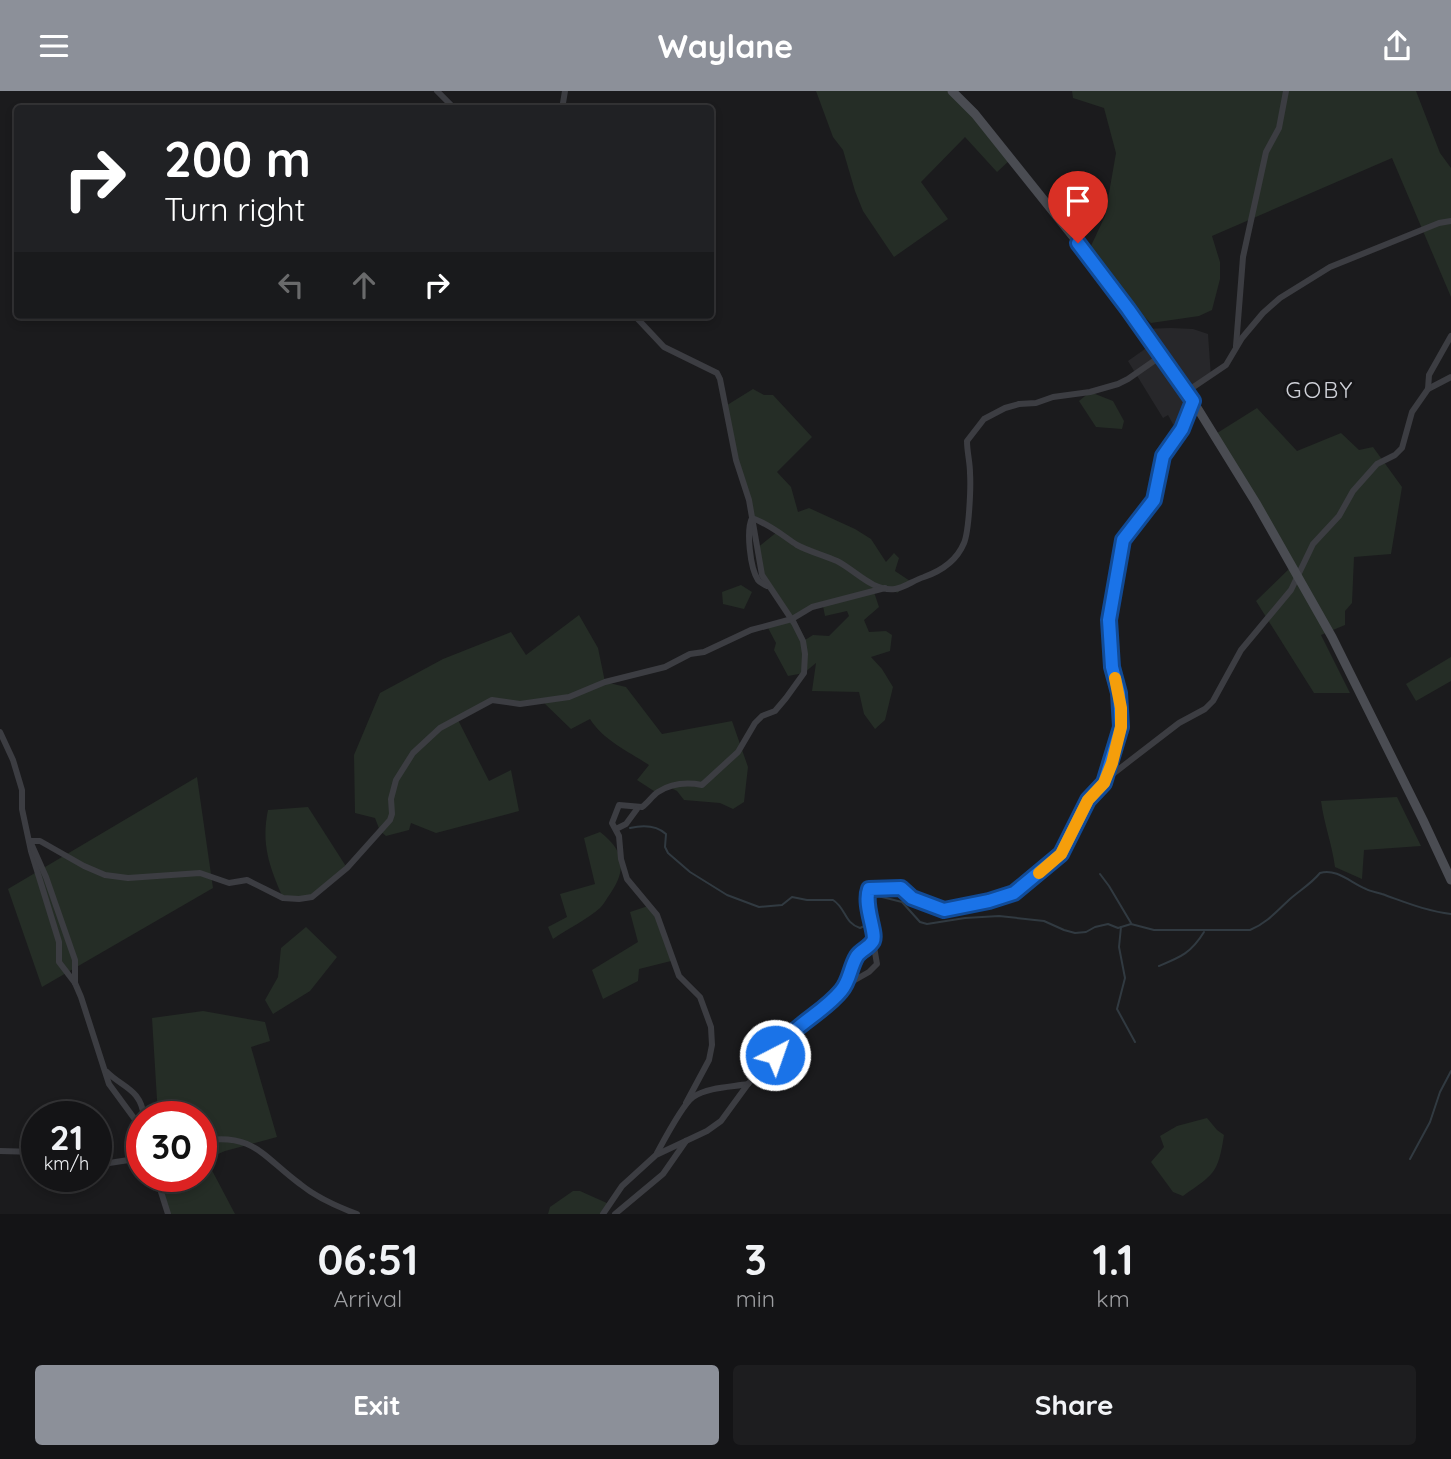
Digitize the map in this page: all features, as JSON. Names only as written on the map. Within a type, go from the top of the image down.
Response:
[{"type":"main road","points":[[952,91],[975,114],[1091,259],[1193,401],[1297,574],[1352,677],[1451,880]]},
{"type":"street","points":[[437,91],[451,105]]},
{"type":"street","points":[[1236,351],[1243,257],[1266,152],[1279,128],[1286,91]]},
{"type":"street","points":[[1186,392],[1226,365],[1241,338],[1263,313],[1290,292],[1330,267],[1451,221]]},
{"type":"street","points":[[616,829],[626,824],[637,809],[649,803],[657,793],[681,783],[702,785],[737,752],[755,723],[762,716],[775,711],[804,673],[803,641],[792,619],[762,575],[720,379],[717,373],[664,347],[638,319]]},
{"type":"street","points":[[1428,389],[1429,375],[1451,336]]},
{"type":"street","points":[[30,841],[40,841],[105,875],[128,878],[194,872],[229,883],[247,880],[283,898],[312,897],[347,868],[390,820],[391,799],[400,771],[427,740],[447,724],[492,700],[520,704],[569,697],[605,682],[666,667],[690,654],[704,652],[751,631],[792,619],[813,607],[903,586],[934,573],[956,555],[965,542],[971,471],[967,441],[984,419],[1018,404],[1090,392],[1118,384],[1161,356]]},
{"type":"street","points":[[603,1214],[622,1186],[656,1155],[707,1131],[721,1121],[748,1084],[792,1033],[825,1008],[846,985],[869,972],[877,964],[874,935],[868,915],[869,889],[901,888],[912,898],[944,910],[1014,893],[1061,854],[1088,800],[1104,783],[1179,723],[1205,709],[1213,701],[1224,684],[1231,665],[1290,590],[1312,544],[1339,516],[1353,491],[1377,464],[1395,455],[1402,448],[1412,412],[1428,389],[1451,377]]},
{"type":"street","points":[[1104,783],[1121,727],[1119,693],[1112,667],[1109,620],[1123,540],[1154,500],[1163,456],[1182,429],[1193,401]]},
{"type":"street","points":[[751,518],[767,523],[805,549],[835,560],[874,585],[886,589]]},
{"type":"street","points":[[0,732],[13,760],[22,790],[22,809],[60,942],[59,962],[75,983],[114,1093],[126,1108]]},
{"type":"street","points":[[637,809],[625,804],[617,808],[612,823],[616,829],[627,879],[657,915],[680,976],[700,997],[711,1027],[712,1045],[709,1060],[656,1155]]},
{"type":"street","points":[[30,841],[46,877],[75,960],[75,983]]},
{"type":"street","points":[[846,985],[855,960],[873,941]]},
{"type":"street","points":[[106,1070],[116,1081],[129,1086],[139,1101]]},
{"type":"street","points":[[686,1103],[705,1091],[748,1084]]},
{"type":"street","points":[[615,1214],[663,1174],[687,1140]]},
{"type":"street","points":[[217,1141],[246,1142],[301,1186],[357,1214]]},
{"type":"street","points":[[0,1151],[21,1151]]},
{"type":"street","points":[[161,1192],[168,1214]]},
{"type":"shaded area","points":[[816,91],[952,91],[1011,159],[997,172],[965,137],[921,182],[948,219],[894,257],[863,211],[843,150],[833,137]]},
{"type":"shaded area","points":[[1072,91],[1416,91],[1440,153],[1451,168],[1451,297],[1392,158],[1212,236],[1220,262],[1220,279],[1212,310],[1199,316],[1151,323],[1090,248],[1105,216],[1116,153],[1104,108],[1073,98]]},
{"type":"shaded area","points":[[1142,329],[1193,329],[1208,334],[1211,377],[1187,392],[1193,401],[1186,418],[1174,426],[1168,415],[1163,418],[1128,361],[1152,344]]},
{"type":"shaded area","points":[[753,389],[764,395],[773,395],[812,437],[777,472],[791,487],[798,512],[809,508],[855,529],[871,539],[886,562],[894,553],[899,558],[895,571],[910,581],[897,593],[894,589],[874,592],[879,607],[864,620],[869,632],[886,631],[892,635],[890,651],[871,657],[893,687],[885,720],[875,729],[864,714],[859,692],[812,691],[816,663],[804,673],[788,676],[774,650],[776,643],[767,626],[788,618],[762,575],[757,548],[777,532],[752,518],[724,407]],"holes":[[[823,606],[825,616],[847,611],[849,616],[829,636],[813,635],[805,640],[793,619],[813,608]]]},
{"type":"shaded area","points":[[1090,392],[1113,401],[1124,421],[1122,429],[1096,427],[1079,401]]},
{"type":"shaded area","points":[[1257,408],[1297,451],[1341,433],[1359,450],[1373,447],[1402,487],[1391,554],[1354,557],[1352,603],[1345,611],[1345,625],[1321,635],[1350,693],[1314,693],[1256,601],[1292,566],[1214,435]]},
{"type":"shaded area","points":[[741,585],[752,592],[744,609],[723,604],[722,592]]},
{"type":"shaded area","points":[[579,615],[598,648],[605,682],[626,687],[662,734],[732,721],[748,767],[744,802],[733,809],[720,803],[684,800],[677,791],[669,787],[657,793],[637,780],[649,765],[609,740],[590,719],[571,729],[542,701],[520,704],[497,700],[458,720],[489,781],[511,770],[519,811],[436,833],[411,823],[409,830],[386,836],[380,831],[375,818],[355,813],[354,755],[380,693],[443,659],[511,632],[526,655]]},
{"type":"shaded area","points":[[1451,657],[1451,681],[1416,701],[1406,684]]},
{"type":"shaded area","points":[[197,777],[213,888],[42,987],[8,889]]},
{"type":"shaded area","points":[[1397,797],[1421,846],[1364,850],[1362,879],[1335,867],[1321,801]]},
{"type":"shaded area","points":[[308,807],[347,868],[312,897],[283,898],[266,844],[268,810]]},
{"type":"shaded area","points":[[600,832],[619,854],[619,877],[600,908],[553,939],[548,927],[567,917],[560,894],[595,884],[584,838]]},
{"type":"shaded area","points":[[648,906],[657,915],[675,960],[639,969],[638,981],[603,999],[592,970],[638,942],[630,912]]},
{"type":"shaded area","points":[[306,927],[337,957],[310,991],[273,1014],[265,1000],[278,977],[281,948]]},
{"type":"shaded area","points":[[203,1011],[265,1022],[270,1041],[251,1047],[277,1137],[217,1154],[217,1101],[157,1101],[152,1018]]},
{"type":"shaded area","points":[[1207,1118],[1224,1135],[1217,1166],[1208,1177],[1183,1196],[1173,1192],[1151,1162],[1164,1147],[1160,1136],[1177,1126]]},
{"type":"shaded area","points":[[217,1180],[235,1214],[168,1214],[161,1192],[217,1192]]},
{"type":"shaded area","points":[[573,1191],[580,1191],[609,1204],[603,1214],[548,1214],[550,1207]]},
{"type":"waterway","points":[[630,828],[649,826],[662,831],[666,834],[665,847],[668,853],[690,872],[727,895],[759,907],[782,905],[792,897],[833,900],[855,926],[860,928],[869,924]]},
{"type":"waterway","points":[[873,920],[874,899],[878,896],[902,902],[920,922],[927,924],[999,916],[1044,921],[1075,933],[1108,924],[1118,928],[1131,924],[1154,930],[1250,930],[1262,924],[1320,873],[1326,872],[1338,874],[1370,891],[1451,914]]},
{"type":"waterway","points":[[1100,874],[1131,923]]},
{"type":"waterway","points":[[1121,927],[1119,947],[1125,978],[1117,1009],[1135,1042]]},
{"type":"waterway","points":[[1159,966],[1185,953],[1204,932]]},
{"type":"waterway","points":[[1410,1159],[1430,1122],[1440,1092],[1451,1071]]},
{"type":"slow traffic","points":[[1039,873],[1061,854],[1088,800],[1104,783],[1112,763],[1121,727],[1121,708],[1115,678]]},
{"type":"district","name":"GOBY","points":[[1320,390]]},
{"type":"route","points":[[775,1055],[792,1033],[841,992],[859,953],[873,941],[874,935],[868,915],[869,889],[901,888],[912,898],[944,910],[1014,893],[1061,854],[1088,800],[1104,783],[1112,763],[1121,727],[1121,708],[1112,667],[1109,620],[1123,540],[1157,495],[1163,456],[1182,429],[1193,401],[1078,243]]}]
